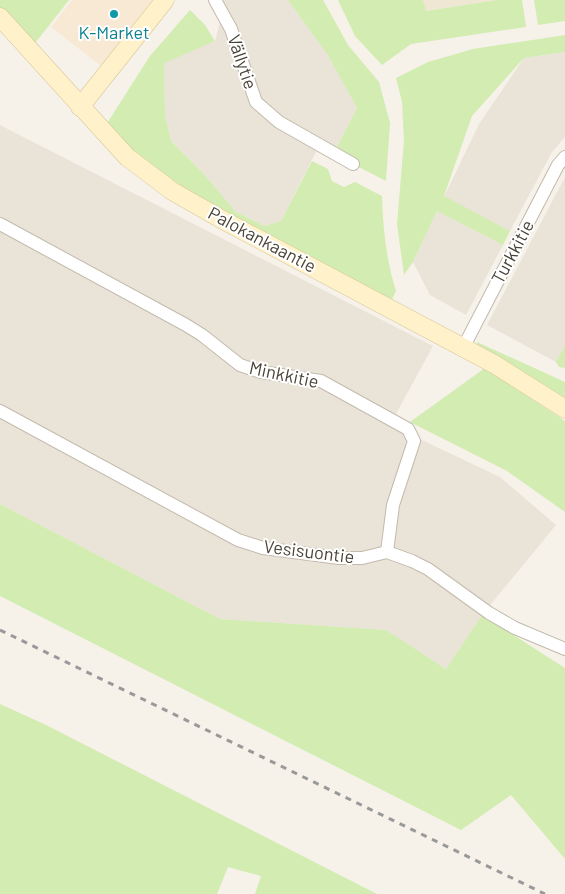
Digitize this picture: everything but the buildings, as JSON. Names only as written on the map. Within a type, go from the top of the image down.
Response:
[{"type":"main road","points":[[80,107],[165,0]]},
{"type":"main road","name":"Palokankaantie","points":[[0,17],[127,157],[172,191],[494,364],[565,409]]},
{"type":"street","name":"Vällytie","points":[[216,0],[231,28],[256,102],[278,122],[353,164]]},
{"type":"street","name":"Turkkitie","points":[[463,348],[558,166],[565,158]]},
{"type":"street","name":"Minkkitie","points":[[0,224],[186,324],[240,365],[261,372],[321,381],[408,429],[414,441],[393,505],[387,552]]},
{"type":"street","name":"Vesisuontie","points":[[0,411],[238,540],[263,548],[339,558],[362,558],[387,552]]},
{"type":"street","points":[[387,552],[412,560],[428,569],[489,613],[515,628],[565,648]]},
{"type":"shaded area","points":[[72,0],[153,0],[101,66],[51,27]]},
{"type":"shaded area","points":[[215,0],[288,0],[327,54],[357,108],[337,147],[322,140],[281,221],[265,226],[236,212],[203,173],[171,141],[165,114],[164,62],[215,41],[221,18]]},
{"type":"shaded area","points":[[423,0],[497,0],[425,11]]},
{"type":"shaded area","points":[[565,52],[565,137],[552,152],[510,231],[444,197],[479,124],[524,58]]},
{"type":"shaded area","points":[[0,125],[433,346],[390,425],[500,477],[556,525],[482,615],[446,669],[385,630],[220,619],[0,504]]},
{"type":"shaded area","points":[[565,177],[565,345],[556,362],[487,325]]},
{"type":"shaded area","points":[[437,211],[503,245],[466,315],[430,295],[413,262]]},
{"type":"green space","points":[[0,0],[69,0],[32,47],[0,12]]},
{"type":"green space","points":[[288,0],[323,0],[348,45],[379,82],[390,123],[386,181],[339,157],[337,147],[357,108],[327,54]]},
{"type":"green space","points":[[338,0],[423,0],[426,11],[497,0],[522,0],[526,27],[411,44],[382,65],[355,36]]},
{"type":"green space","points":[[534,0],[565,0],[565,21],[538,25]]},
{"type":"green space","points":[[190,10],[205,25],[215,41],[164,63],[165,114],[171,141],[203,173],[236,212],[265,226],[281,221],[312,161],[328,169],[332,181],[344,187],[355,182],[382,196],[386,244],[396,291],[390,303],[172,188],[104,128],[150,56]]},
{"type":"green space","points":[[565,35],[565,52],[524,58],[472,116],[444,196],[510,231],[503,245],[437,211],[413,262],[404,275],[397,224],[404,141],[402,102],[396,78],[428,62],[473,49]]},
{"type":"green space","points":[[477,342],[565,382],[565,403],[477,349]]},
{"type":"green space","points":[[565,345],[565,368],[559,367],[556,362]]},
{"type":"green space","points":[[485,368],[565,421],[565,512],[507,471],[410,422]]},
{"type":"green space","points":[[0,504],[220,619],[386,630],[446,669],[482,615],[565,668],[565,859],[511,795],[461,830],[0,596]]},
{"type":"green space","points":[[0,704],[44,724],[377,894],[255,894],[261,876],[228,867],[217,894],[0,894]]},
{"type":"railway","points":[[0,630],[545,894]]},
{"type":"place","name":"K-Market","points":[[114,14]]}]
